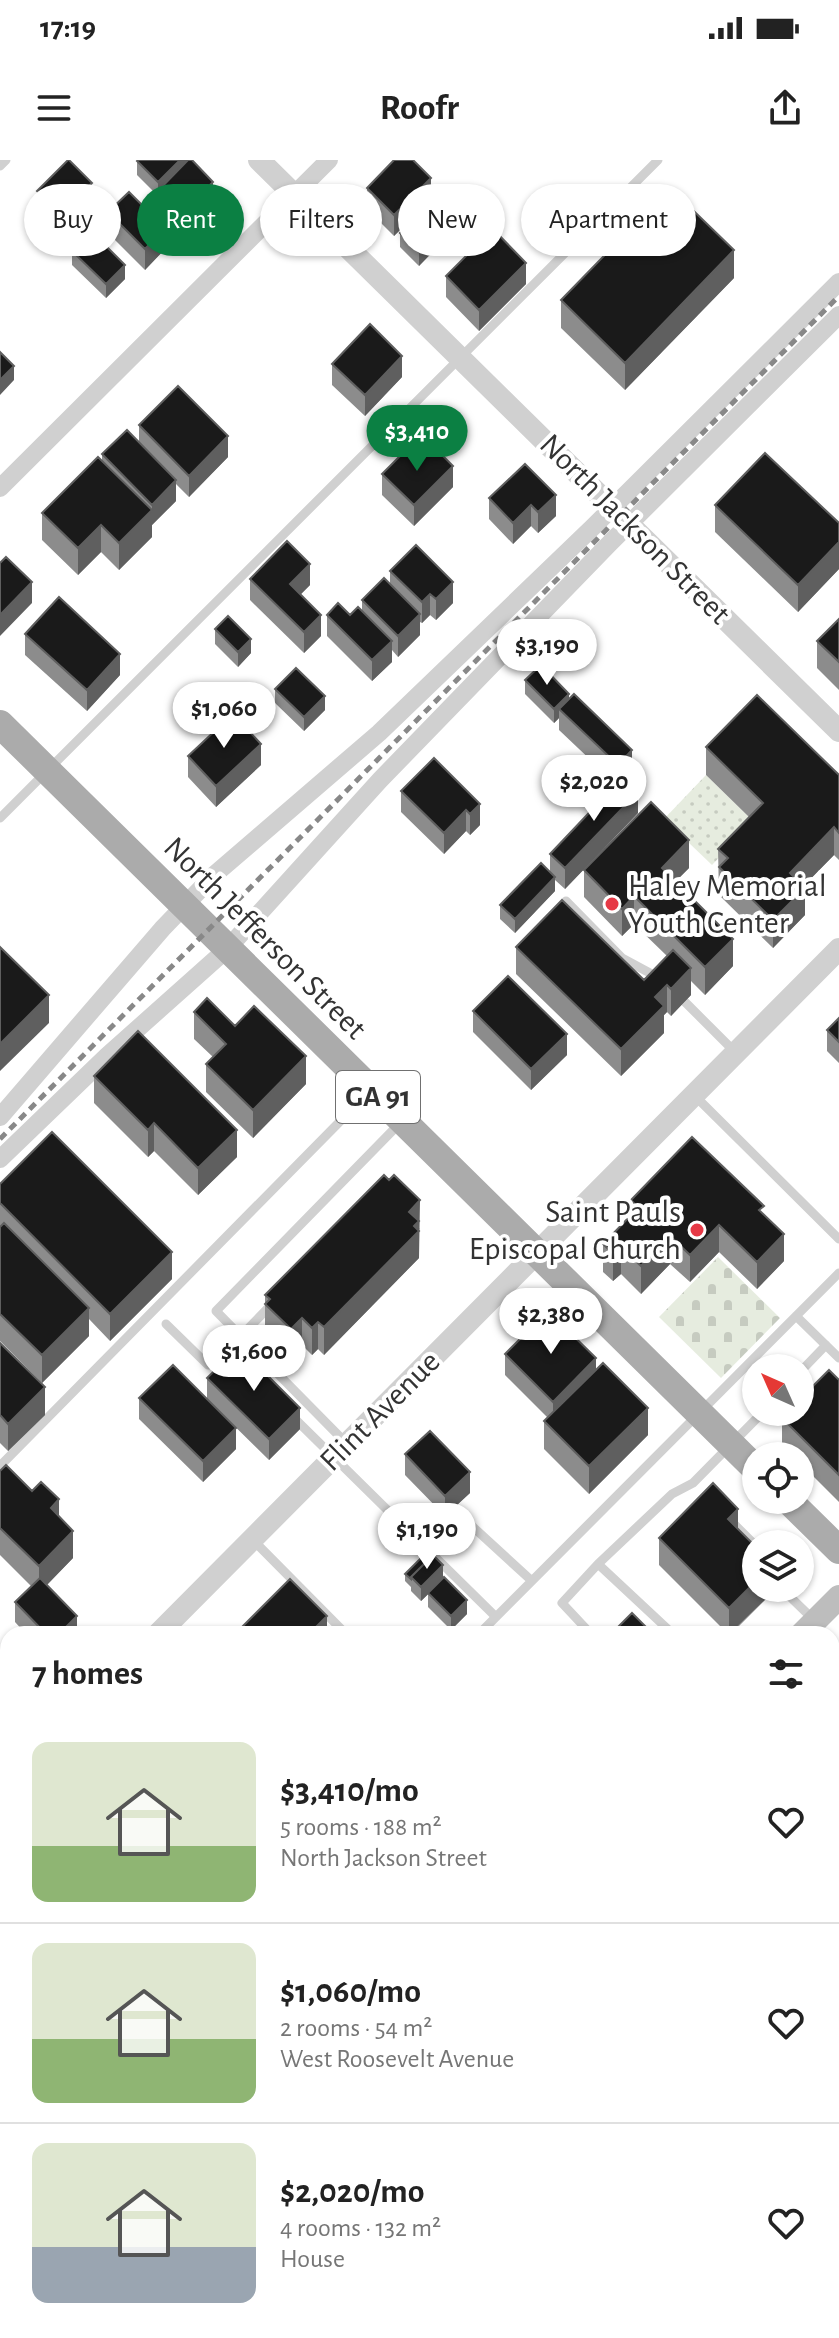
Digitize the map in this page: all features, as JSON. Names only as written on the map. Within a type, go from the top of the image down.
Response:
[{"type":"main road","name":"North Jefferson Street","points":[[0,724],[742,1455]]},
{"type":"main road","points":[[802,1514],[839,1550]]},
{"type":"main road","points":[[809,1626],[839,1597]]},
{"type":"street","name":"North Jackson Street","points":[[259,160],[284,184]]},
{"type":"street","points":[[304,184],[329,160]]},
{"type":"street","points":[[0,488],[260,228]]},
{"type":"street","name":"North Jackson Street","points":[[358,256],[839,731]]},
{"type":"street","points":[[0,1117],[214,875],[379,733],[839,282]]},
{"type":"street","points":[[0,1159],[107,1056],[227,949],[380,780],[839,315]]},
{"type":"street","name":"Flint Avenue","points":[[166,1626],[839,949]]},
{"type":"lane","points":[[0,166],[6,160]]},
{"type":"lane","points":[[0,818],[658,160]]},
{"type":"lane","points":[[566,901],[622,958],[667,984]]},
{"type":"lane","points":[[685,1002],[736,1053]]},
{"type":"lane","points":[[0,1466],[371,1090]]},
{"type":"lane","points":[[694,1095],[839,1239]]},
{"type":"lane","points":[[402,1120],[216,1311],[426,1549],[496,1617]]},
{"type":"lane","points":[[487,1626],[839,1273]]},
{"type":"lane","points":[[241,1336],[277,1299]]},
{"type":"lane","points":[[796,1316],[839,1358]]},
{"type":"lane","points":[[166,1324],[208,1365],[235,1363],[246,1373]]},
{"type":"lane","points":[[814,1357],[826,1345]]},
{"type":"lane","points":[[287,1412],[340,1450]]},
{"type":"lane","points":[[581,1626],[562,1603],[672,1494],[693,1483],[750,1426]]},
{"type":"lane","points":[[693,1483],[703,1493]]},
{"type":"lane","points":[[724,1514],[742,1532]]},
{"type":"lane","points":[[426,1549],[461,1516],[532,1581]]},
{"type":"lane","points":[[252,1539],[338,1626]]},
{"type":"lane","points":[[598,1564],[664,1626]]},
{"type":"lane","points":[[791,1602],[807,1626]]},
{"type":"green space","points":[[706,775],[753,821],[712,865],[664,819]]},
{"type":"green space","points":[[718,1257],[780,1318],[721,1378],[659,1317]]},
{"type":"building","points":[[68,160],[92,183],[91,184],[44,184]]},
{"type":"building","points":[[138,160],[180,160],[158,182]]},
{"type":"building","points":[[188,160],[192,160],[213,182],[211,184],[165,184]]},
{"type":"building","points":[[394,160],[413,160],[431,178],[425,184],[398,184],[398,211],[394,215],[382,203],[382,184],[371,184]]},
{"type":"building","points":[[129,192],[137,200],[137,241],[121,225],[121,200]]},
{"type":"building","points":[[696,213],[734,250],[625,363],[561,300],[604,256],[696,256]]},
{"type":"building","points":[[505,241],[526,263],[479,310],[446,276],[466,256],[505,256]]},
{"type":"building","points":[[77,256],[116,256],[125,265],[106,284]]},
{"type":"building","points":[[370,324],[402,356],[365,395],[332,364]]},
{"type":"building","points":[[0,352],[14,366],[0,380]]},
{"type":"building","points":[[178,386],[228,436],[189,476],[139,425]]},
{"type":"building","points":[[127,430],[176,480],[152,505],[102,454]]},
{"type":"building","points":[[433,446],[453,466],[414,505],[382,474],[408,448],[419,459]]},
{"type":"building","points":[[765,453],[839,523],[839,542],[798,585],[715,505]]},
{"type":"building","points":[[98,457],[152,510],[119,543],[101,525],[78,548],[42,513]]},
{"type":"building","points":[[525,464],[556,495],[538,512],[531,505],[513,523],[489,498]]},
{"type":"building","points":[[287,541],[310,564],[290,584],[321,615],[304,632],[250,579]]},
{"type":"building","points":[[416,545],[453,582],[436,599],[430,594],[422,602],[390,571]]},
{"type":"building","points":[[6,557],[32,582],[0,615],[0,563]]},
{"type":"building","points":[[384,578],[420,614],[398,636],[362,600]]},
{"type":"building","points":[[59,597],[120,654],[87,690],[25,634]]},
{"type":"building","points":[[338,603],[350,615],[358,607],[392,641],[372,660],[327,615]]},
{"type":"building","points":[[228,616],[251,639],[238,652],[215,629]]},
{"type":"building","points":[[839,619],[839,662],[817,641]]},
{"type":"building","points":[[541,665],[569,694],[554,709],[525,680]]},
{"type":"building","points":[[296,668],[325,696],[304,717],[275,689]]},
{"type":"building","points":[[574,694],[632,750],[618,765],[559,709]]},
{"type":"building","points":[[757,695],[839,775],[839,833],[834,827],[790,873],[805,888],[773,920],[719,867],[728,858],[718,849],[763,803],[706,747]]},
{"type":"building","points":[[233,714],[261,744],[216,786],[188,756]]},
{"type":"building","points":[[434,758],[480,804],[470,814],[466,810],[444,833],[401,791]]},
{"type":"building","points":[[623,777],[638,792],[565,868],[550,854]]},
{"type":"building","points":[[651,802],[689,840],[662,868],[733,939],[705,967],[634,896],[622,909],[584,870]]},
{"type":"building","points":[[541,863],[555,877],[515,919],[500,905]]},
{"type":"building","points":[[562,900],[644,980],[673,950],[691,968],[671,989],[667,985],[655,997],[664,1006],[621,1049],[516,947]]},
{"type":"building","points":[[0,947],[49,995],[0,1044]]},
{"type":"building","points":[[508,976],[567,1034],[531,1069],[473,1011]]},
{"type":"building","points":[[207,998],[235,1026],[254,1006],[306,1056],[253,1110],[206,1064],[226,1044],[194,1012]]},
{"type":"building","points":[[839,1018],[839,1042],[827,1030]]},
{"type":"building","points":[[138,1031],[237,1130],[198,1168],[154,1123],[148,1130],[94,1076]]},
{"type":"building","points":[[52,1132],[172,1252],[110,1314],[0,1203],[0,1184]]},
{"type":"building","points":[[692,1137],[764,1206],[759,1210],[784,1234],[757,1262],[719,1225],[690,1255],[670,1236],[641,1266],[621,1247],[613,1254],[603,1244],[638,1208],[631,1200]]},
{"type":"building","points":[[384,1175],[389,1180],[394,1175],[420,1200],[409,1212],[419,1221],[414,1226],[419,1231],[324,1327],[318,1322],[312,1328],[302,1318],[291,1329],[265,1304],[270,1299],[265,1295]]},
{"type":"building","points":[[4,1223],[89,1308],[42,1355],[0,1314],[0,1227]]},
{"type":"building","points":[[548,1311],[596,1358],[553,1402],[505,1354]]},
{"type":"building","points":[[0,1343],[45,1387],[8,1424],[0,1415]]},
{"type":"building","points":[[239,1347],[300,1408],[269,1439],[207,1378]]},
{"type":"building","points":[[603,1363],[648,1408],[589,1466],[544,1421]]},
{"type":"building","points":[[173,1365],[236,1428],[203,1461],[139,1398]]},
{"type":"building","points":[[829,1370],[839,1380],[839,1475],[814,1450],[814,1442],[806,1442],[790,1426],[814,1426],[814,1385]]},
{"type":"building","points":[[430,1431],[470,1472],[445,1496],[405,1454]]},
{"type":"building","points":[[6,1465],[32,1491],[41,1482],[59,1499],[51,1508],[73,1531],[39,1566],[0,1528],[0,1471]]},
{"type":"building","points":[[713,1483],[738,1509],[728,1519],[742,1533],[742,1595],[729,1608],[659,1538]]},
{"type":"building","points":[[424,1555],[429,1559],[411,1579],[405,1574]]},
{"type":"building","points":[[433,1555],[443,1565],[421,1587],[411,1577]]},
{"type":"building","points":[[444,1577],[467,1600],[451,1616],[428,1593]]},
{"type":"building","points":[[40,1578],[77,1616],[67,1626],[38,1626],[15,1602]]},
{"type":"building","points":[[290,1579],[327,1616],[317,1626],[243,1626]]},
{"type":"building","points":[[632,1613],[645,1626],[619,1626]]},
{"type":"railway","points":[[0,1139],[839,296]]},
{"type":"place","name":"Haley Memorial Youth Center","points":[[612,904]]},
{"type":"place","name":"Saint Pauls Episcopal Church","points":[[697,1230]]}]
